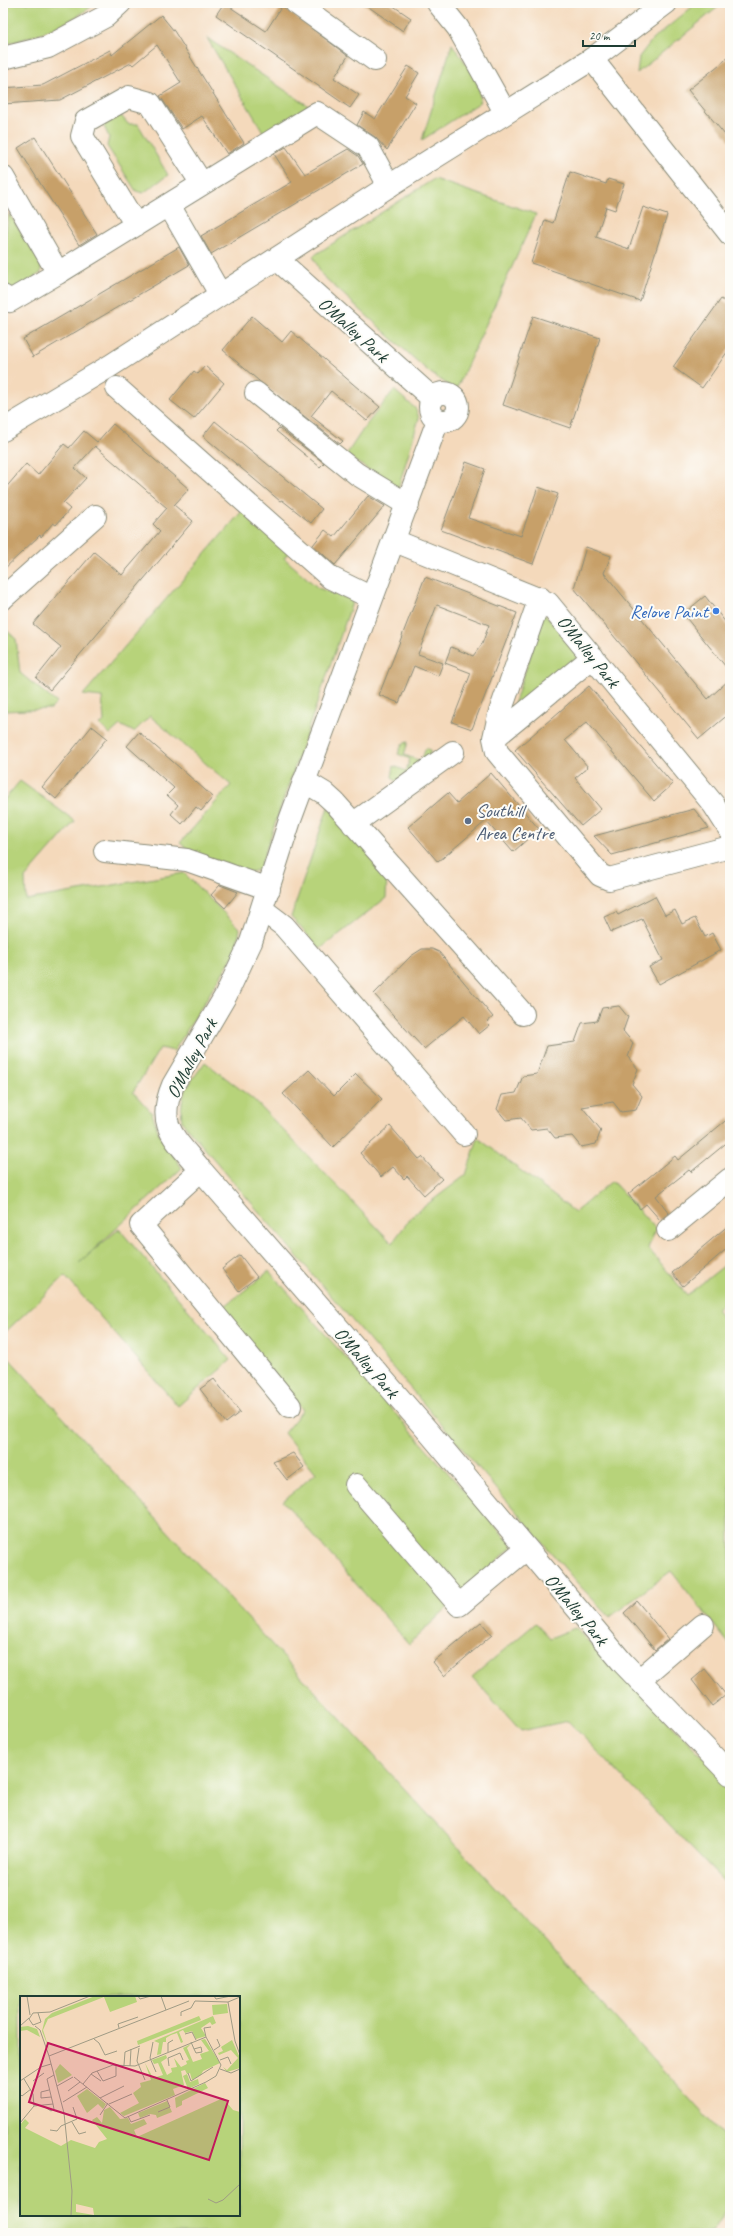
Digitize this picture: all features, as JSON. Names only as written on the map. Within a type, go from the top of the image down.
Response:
[{"type":"street","points":[[3,58],[48,47],[106,16],[120,3]]},
{"type":"street","points":[[438,3],[458,28],[505,112]]},
{"type":"street","points":[[3,430],[110,366],[388,186],[592,59],[666,3]]},
{"type":"street","points":[[310,7],[375,60]]},
{"type":"street","points":[[592,59],[730,234]]},
{"type":"street","points":[[136,225],[82,136],[86,121],[129,97],[150,102],[202,184]]},
{"type":"street","points":[[3,296],[10,301],[58,273],[316,113],[368,147],[388,186]]},
{"type":"street","points":[[3,177],[58,273]]},
{"type":"street","points":[[169,205],[220,294]]},
{"type":"street","name":"O'Malley Park","points":[[277,259],[433,399],[440,393],[450,394],[457,400],[457,414],[454,418],[446,421],[438,420],[395,541],[372,598],[304,781],[263,910],[251,942],[226,995],[195,1045],[167,1098],[165,1111],[170,1131],[201,1170],[427,1430],[526,1549],[639,1680],[730,1774]]},
{"type":"street","points":[[117,388],[331,578],[372,598]]},
{"type":"street","points":[[256,394],[357,474],[408,505]]},
{"type":"street","points":[[3,598],[95,516]]},
{"type":"street","name":"O'Malley Park","points":[[395,541],[540,598],[558,612],[714,805],[730,830]]},
{"type":"street","points":[[540,598],[499,715],[494,738],[496,752],[600,875],[605,878],[609,879],[730,847]]},
{"type":"street","points":[[494,738],[593,656]]},
{"type":"street","points":[[353,824],[452,752]]},
{"type":"street","points":[[304,781],[330,797],[523,1014]]},
{"type":"street","points":[[105,851],[187,860],[269,889]]},
{"type":"street","points":[[263,910],[284,926],[464,1134]]},
{"type":"street","points":[[201,1170],[141,1225],[290,1406]]},
{"type":"street","points":[[668,1230],[730,1178]]},
{"type":"street","points":[[356,1485],[459,1604],[526,1549]]},
{"type":"street","points":[[639,1680],[702,1625]]},
{"type":"green space","points":[[3,3],[96,3],[75,18],[52,29],[3,45]]},
{"type":"green space","points":[[697,3],[723,3],[637,73],[639,57],[652,40]]},
{"type":"green space","points":[[207,38],[310,107],[265,135]]},
{"type":"green space","points":[[452,44],[467,64],[476,80],[480,95],[479,103],[422,140]]},
{"type":"green space","points":[[118,112],[128,124],[138,124],[168,175],[143,193],[136,191],[107,146],[109,137],[102,122]]},
{"type":"green space","points":[[434,179],[536,214],[456,390],[429,372],[322,275],[313,256]]},
{"type":"green space","points":[[9,214],[41,263],[41,273],[12,291],[3,286],[3,248]]},
{"type":"green space","points":[[394,390],[416,409],[419,418],[398,489],[346,455],[364,428]]},
{"type":"green space","points":[[243,510],[290,551],[284,558],[318,588],[353,600],[259,870],[250,872],[191,852],[180,843],[231,785],[150,716],[134,732],[120,725],[110,734],[100,725],[104,721],[102,697],[83,695]]},
{"type":"green space","points":[[544,614],[582,654],[512,711]]},
{"type":"green space","points":[[3,627],[16,639],[20,673],[57,703],[51,709],[3,711]]},
{"type":"green space","points":[[408,742],[404,755],[421,761],[426,748],[430,750],[430,755],[396,781],[392,777],[394,766],[406,771],[410,759],[398,754],[402,744]]},
{"type":"green space","points":[[20,781],[75,821],[25,878],[26,900],[184,873],[240,929],[235,953],[174,1051],[160,1048],[133,1092],[152,1113],[159,1134],[182,1168],[79,1263],[119,1229],[231,1360],[178,1406],[65,1276],[3,1334],[3,801]]},
{"type":"green space","points":[[328,807],[387,872],[386,898],[320,949],[291,917]]},
{"type":"green space","points":[[205,1062],[253,1099],[392,1243],[413,1215],[466,1175],[478,1138],[575,1212],[612,1181],[656,1229],[648,1248],[687,1295],[730,1261],[730,1297],[716,1309],[730,1326],[730,1645],[671,1571],[610,1617],[580,1586],[182,1122],[182,1103],[186,1089]]},
{"type":"green space","points":[[269,1271],[513,1546],[409,1644],[283,1501],[316,1473],[284,1433],[303,1410],[220,1310]]},
{"type":"green space","points":[[3,1352],[730,2143],[730,2203],[711,2233],[3,2233]]},
{"type":"green space","points":[[536,1623],[550,1638],[575,1628],[730,1784],[730,1888],[568,1721],[521,1731],[472,1677]]},
{"type":"building","points":[[224,3],[266,31],[282,6],[348,56],[334,78],[359,95],[350,108],[216,15]]},
{"type":"building","points":[[363,3],[389,3],[411,18],[403,31]]},
{"type":"building","points":[[161,15],[174,31],[244,143],[227,154],[202,116],[182,129],[160,96],[181,83],[157,45],[133,65],[131,63],[60,100],[3,104],[3,88],[43,85],[110,50],[112,55]]},
{"type":"building","points":[[730,56],[730,141],[688,90]]},
{"type":"building","points":[[408,66],[419,73],[405,96],[416,103],[387,150],[375,137],[357,125],[364,112],[375,119]]},
{"type":"building","points":[[35,137],[97,234],[79,245],[18,148]]},
{"type":"building","points":[[286,147],[305,174],[348,149],[358,156],[363,164],[211,254],[201,236],[292,182],[274,154]]},
{"type":"building","points":[[570,172],[606,184],[608,179],[624,184],[615,210],[606,207],[596,237],[629,249],[643,207],[667,215],[640,301],[531,263],[545,220],[553,223]]},
{"type":"building","points":[[179,247],[189,265],[33,357],[23,339]]},
{"type":"building","points":[[721,299],[730,305],[730,348],[702,388],[673,367]]},
{"type":"building","points":[[252,316],[282,342],[291,331],[380,407],[367,421],[331,391],[311,416],[343,441],[340,444],[259,381],[223,350]]},
{"type":"building","points":[[533,316],[600,338],[570,428],[503,405]]},
{"type":"building","points":[[205,366],[224,383],[194,419],[170,400],[194,371],[198,374]]},
{"type":"building","points":[[215,421],[322,509],[311,523],[282,500],[280,501],[203,436]]},
{"type":"building","points":[[113,424],[189,489],[174,505],[193,521],[50,690],[36,678],[61,647],[33,624],[94,552],[122,575],[160,531],[153,524],[167,508],[95,446],[75,468],[86,478],[63,503],[70,509],[56,525],[53,523],[41,537],[40,535],[3,570],[3,491],[26,464],[38,475],[64,444],[69,448],[84,431],[97,442]]},
{"type":"building","points":[[279,428],[324,463],[320,467],[276,431]]},
{"type":"building","points":[[466,462],[485,469],[468,518],[521,536],[538,487],[558,494],[533,564],[441,530]]},
{"type":"building","points":[[368,496],[385,506],[335,565],[313,545],[325,530],[334,537]]},
{"type":"building","points":[[586,547],[611,556],[604,573],[708,699],[730,679],[730,713],[699,739],[574,588]]},
{"type":"building","points":[[425,577],[517,613],[472,729],[452,722],[471,673],[445,663],[451,647],[473,656],[482,644],[489,625],[437,605],[418,654],[443,663],[438,676],[414,666],[399,703],[379,695]]},
{"type":"building","points":[[705,596],[730,628],[730,672],[683,614]]},
{"type":"building","points":[[589,686],[673,784],[654,801],[587,722],[565,740],[588,767],[575,778],[601,809],[581,826],[515,750]]},
{"type":"building","points":[[92,726],[107,738],[56,799],[42,787]]},
{"type":"building","points":[[139,732],[213,797],[201,811],[196,807],[182,824],[171,814],[178,805],[167,795],[174,788],[127,746]]},
{"type":"building","points":[[491,773],[539,829],[513,852],[486,821],[438,862],[408,827],[448,793],[457,803]]},
{"type":"building","points":[[694,809],[709,828],[612,855],[594,836]]},
{"type":"building","points":[[220,885],[238,892],[225,908],[211,895]]},
{"type":"building","points":[[655,896],[665,915],[675,910],[682,924],[695,918],[705,937],[712,933],[721,950],[659,984],[649,967],[663,960],[642,919],[611,932],[604,917],[616,912],[618,915]]},
{"type":"building","points":[[422,949],[432,949],[439,952],[493,1017],[487,1022],[490,1025],[479,1034],[464,1016],[424,1049],[374,994],[411,956]]},
{"type":"building","points":[[619,1006],[628,1017],[623,1031],[633,1043],[628,1057],[638,1069],[632,1084],[642,1096],[636,1110],[621,1112],[613,1102],[582,1107],[601,1130],[596,1144],[581,1147],[572,1136],[555,1138],[547,1128],[531,1130],[521,1118],[506,1120],[497,1109],[502,1095],[516,1093],[523,1076],[537,1074],[547,1046],[575,1042],[582,1023],[597,1021],[602,1008]]},
{"type":"building","points":[[309,1070],[334,1096],[356,1074],[382,1099],[333,1147],[283,1094]]},
{"type":"building","points":[[730,1117],[730,1140],[691,1172],[689,1170],[656,1196],[669,1213],[660,1220],[646,1204],[640,1209],[628,1194],[675,1156],[678,1160]]},
{"type":"building","points":[[390,1126],[419,1159],[422,1157],[442,1179],[424,1195],[407,1176],[404,1179],[393,1167],[381,1177],[360,1153]]},
{"type":"building","points":[[730,1224],[730,1246],[683,1286],[672,1273]]},
{"type":"building","points":[[240,1255],[257,1277],[239,1291],[222,1269]]},
{"type":"building","points":[[214,1379],[240,1412],[226,1423],[200,1389]]},
{"type":"building","points":[[293,1453],[304,1467],[287,1480],[273,1462]]},
{"type":"building","points":[[637,1601],[668,1639],[655,1650],[624,1613]]},
{"type":"building","points":[[481,1622],[492,1635],[444,1676],[433,1662]]},
{"type":"building","points":[[705,1669],[726,1695],[712,1706],[692,1680]]},
{"type":"place","name":"Relove Paint","points":[[716,611]]},
{"type":"place","name":"Southill Area Centre","points":[[468,821]]}]
